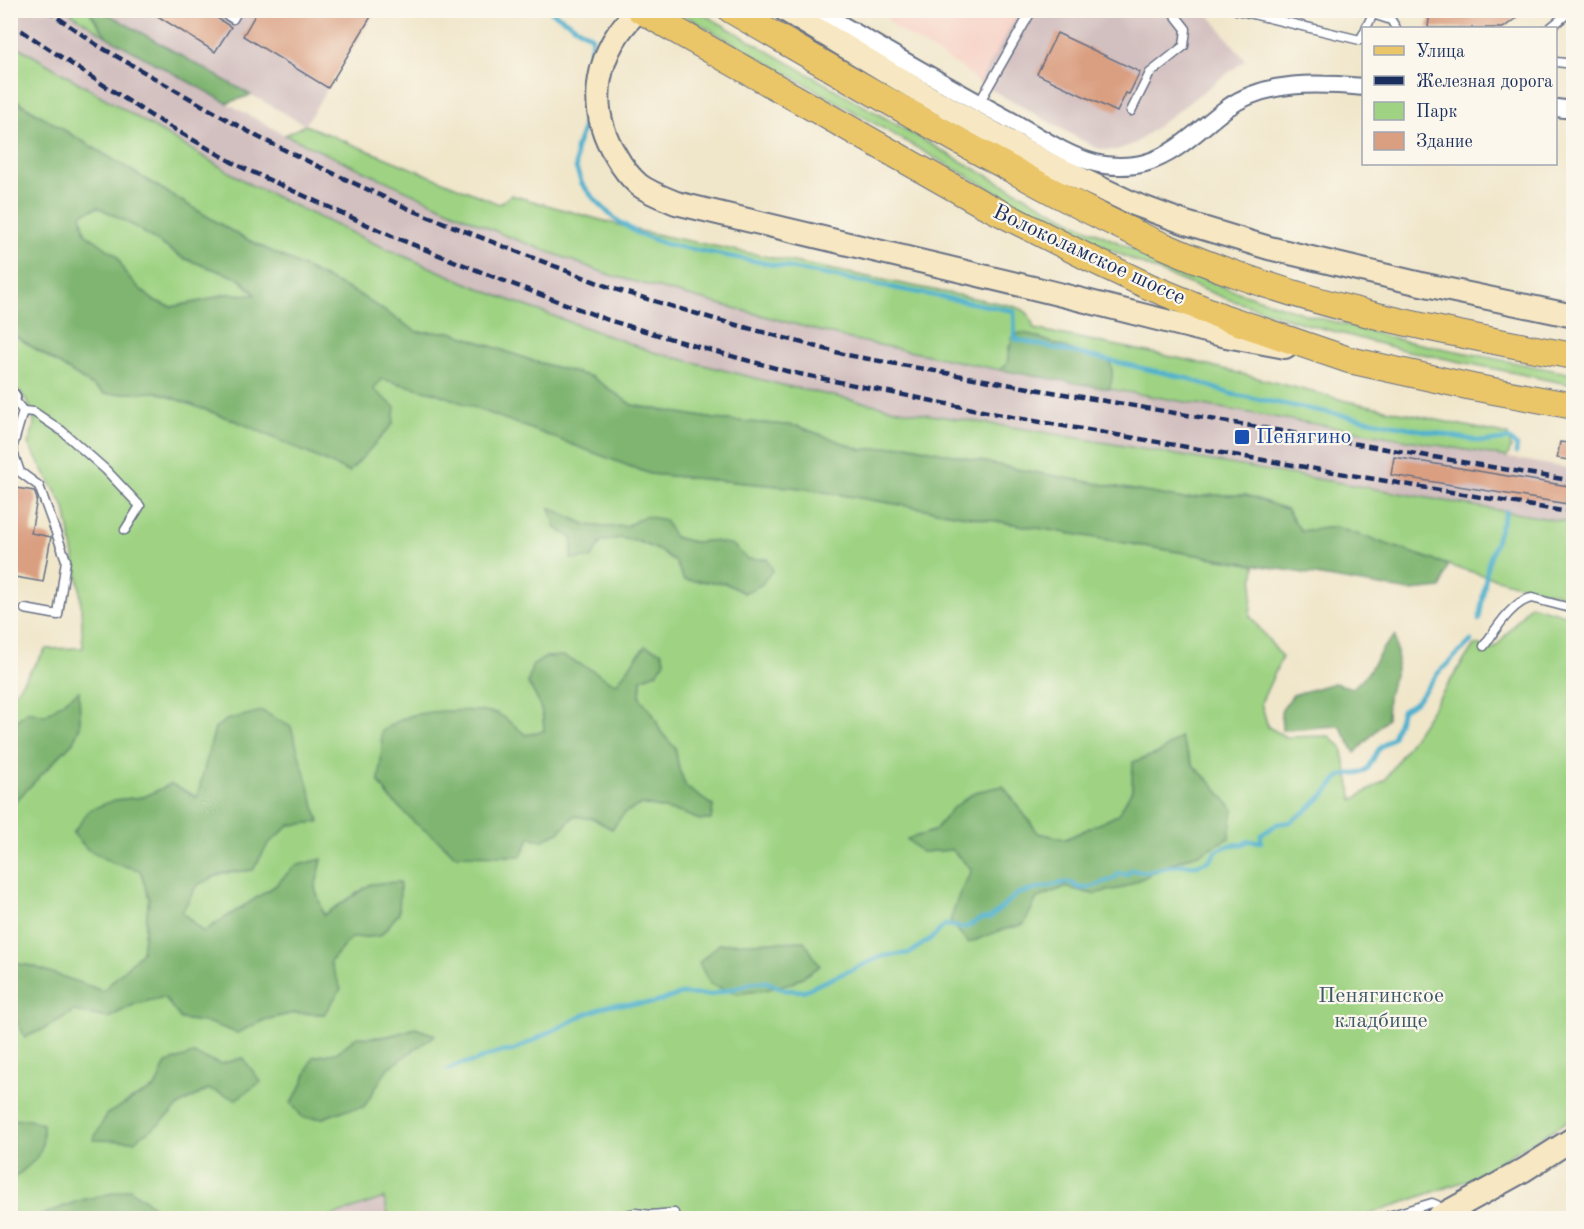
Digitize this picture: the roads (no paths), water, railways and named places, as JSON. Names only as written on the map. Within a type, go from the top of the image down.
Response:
[{"type":"main road","points":[[640,10],[629,19],[611,44],[598,88],[601,119],[607,142],[620,164],[640,186],[655,194],[676,203],[1226,336],[1349,360]]},
{"type":"main road","name":"Волоколамское шоссе","points":[[640,10],[979,202],[1148,286],[1223,316],[1349,360],[1472,387],[1574,406]]},
{"type":"main road","name":"Волоколамское шоссе","points":[[731,10],[967,146],[1082,208],[1169,249],[1310,299],[1399,321],[1548,351],[1574,354]]},
{"type":"main road","points":[[755,10],[790,44]]},
{"type":"main road","points":[[785,10],[924,94],[1047,163],[1134,204],[1186,224],[1269,248],[1421,284],[1574,316]]},
{"type":"main road","points":[[1440,1217],[1573,1140]]},
{"type":"street","points":[[816,10],[979,104],[1075,156],[1097,164],[1125,166],[1144,163],[1167,154],[1229,107],[1263,90],[1301,85],[1362,87]]},
{"type":"street","points":[[834,10],[850,30]]},
{"type":"street","points":[[1557,108],[1574,110]]},
{"type":"lane","points":[[219,10],[233,19],[238,10]]},
{"type":"lane","points":[[979,104],[1032,10]]},
{"type":"lane","points":[[1131,111],[1150,73],[1184,46],[1186,29],[1171,10]]},
{"type":"lane","points":[[1236,10],[1360,40],[1362,36]]},
{"type":"lane","points":[[1551,27],[1572,10]]},
{"type":"lane","points":[[1366,27],[1372,12],[1391,20],[1395,27]]},
{"type":"lane","points":[[1557,62],[1574,64]]},
{"type":"lane","points":[[11,397],[23,411],[34,412],[62,431],[106,470],[140,506],[124,530]]},
{"type":"lane","points":[[23,411],[11,449],[20,472],[39,486],[66,560],[58,615],[25,609]]},
{"type":"lane","points":[[1484,646],[1517,604],[1526,599],[1532,598],[1574,609]]},
{"type":"lane","points":[[1382,1218],[1432,1203],[1437,1205],[1440,1217]]},
{"type":"lane","points":[[614,1218],[635,1213],[651,1217],[674,1213]]},
{"type":"waterway","points":[[549,10],[592,37],[583,129],[576,148],[576,168],[582,184],[615,219],[637,233],[665,244],[1014,311],[1015,339],[1190,379],[1231,394],[1484,442],[1509,439],[1517,446],[1516,453]]},
{"type":"waterway","points":[[1479,620],[1488,564],[1506,511]]},
{"type":"waterway","points":[[448,1070],[498,1052],[512,1051],[609,1005],[654,1003],[681,994],[710,995],[757,982],[767,982],[785,990],[803,991],[883,956],[910,953],[933,937],[945,925],[964,928],[981,919],[990,918],[1017,894],[1062,883],[1072,883],[1079,888],[1089,888],[1115,878],[1119,873],[1126,875],[1131,870],[1144,872],[1178,865],[1198,865],[1210,860],[1218,850],[1230,845],[1243,844],[1248,841],[1261,842],[1261,835],[1277,824],[1290,822],[1306,811],[1326,793],[1338,778],[1363,772],[1369,767],[1378,750],[1393,737],[1402,710],[1416,702],[1438,673],[1471,641]]},
{"type":"railway","points":[[47,10],[97,45],[258,137],[407,208],[614,289],[847,355],[1574,481]]},
{"type":"railway","points":[[10,23],[153,117],[239,166],[394,237],[608,320],[790,372],[1017,418],[1574,513]]},
{"type":"place","name":"Пенягино","points":[[1242,437]]},
{"type":"park label","name":"Пенягинское кладбище","points":[[1381,1008]]}]
